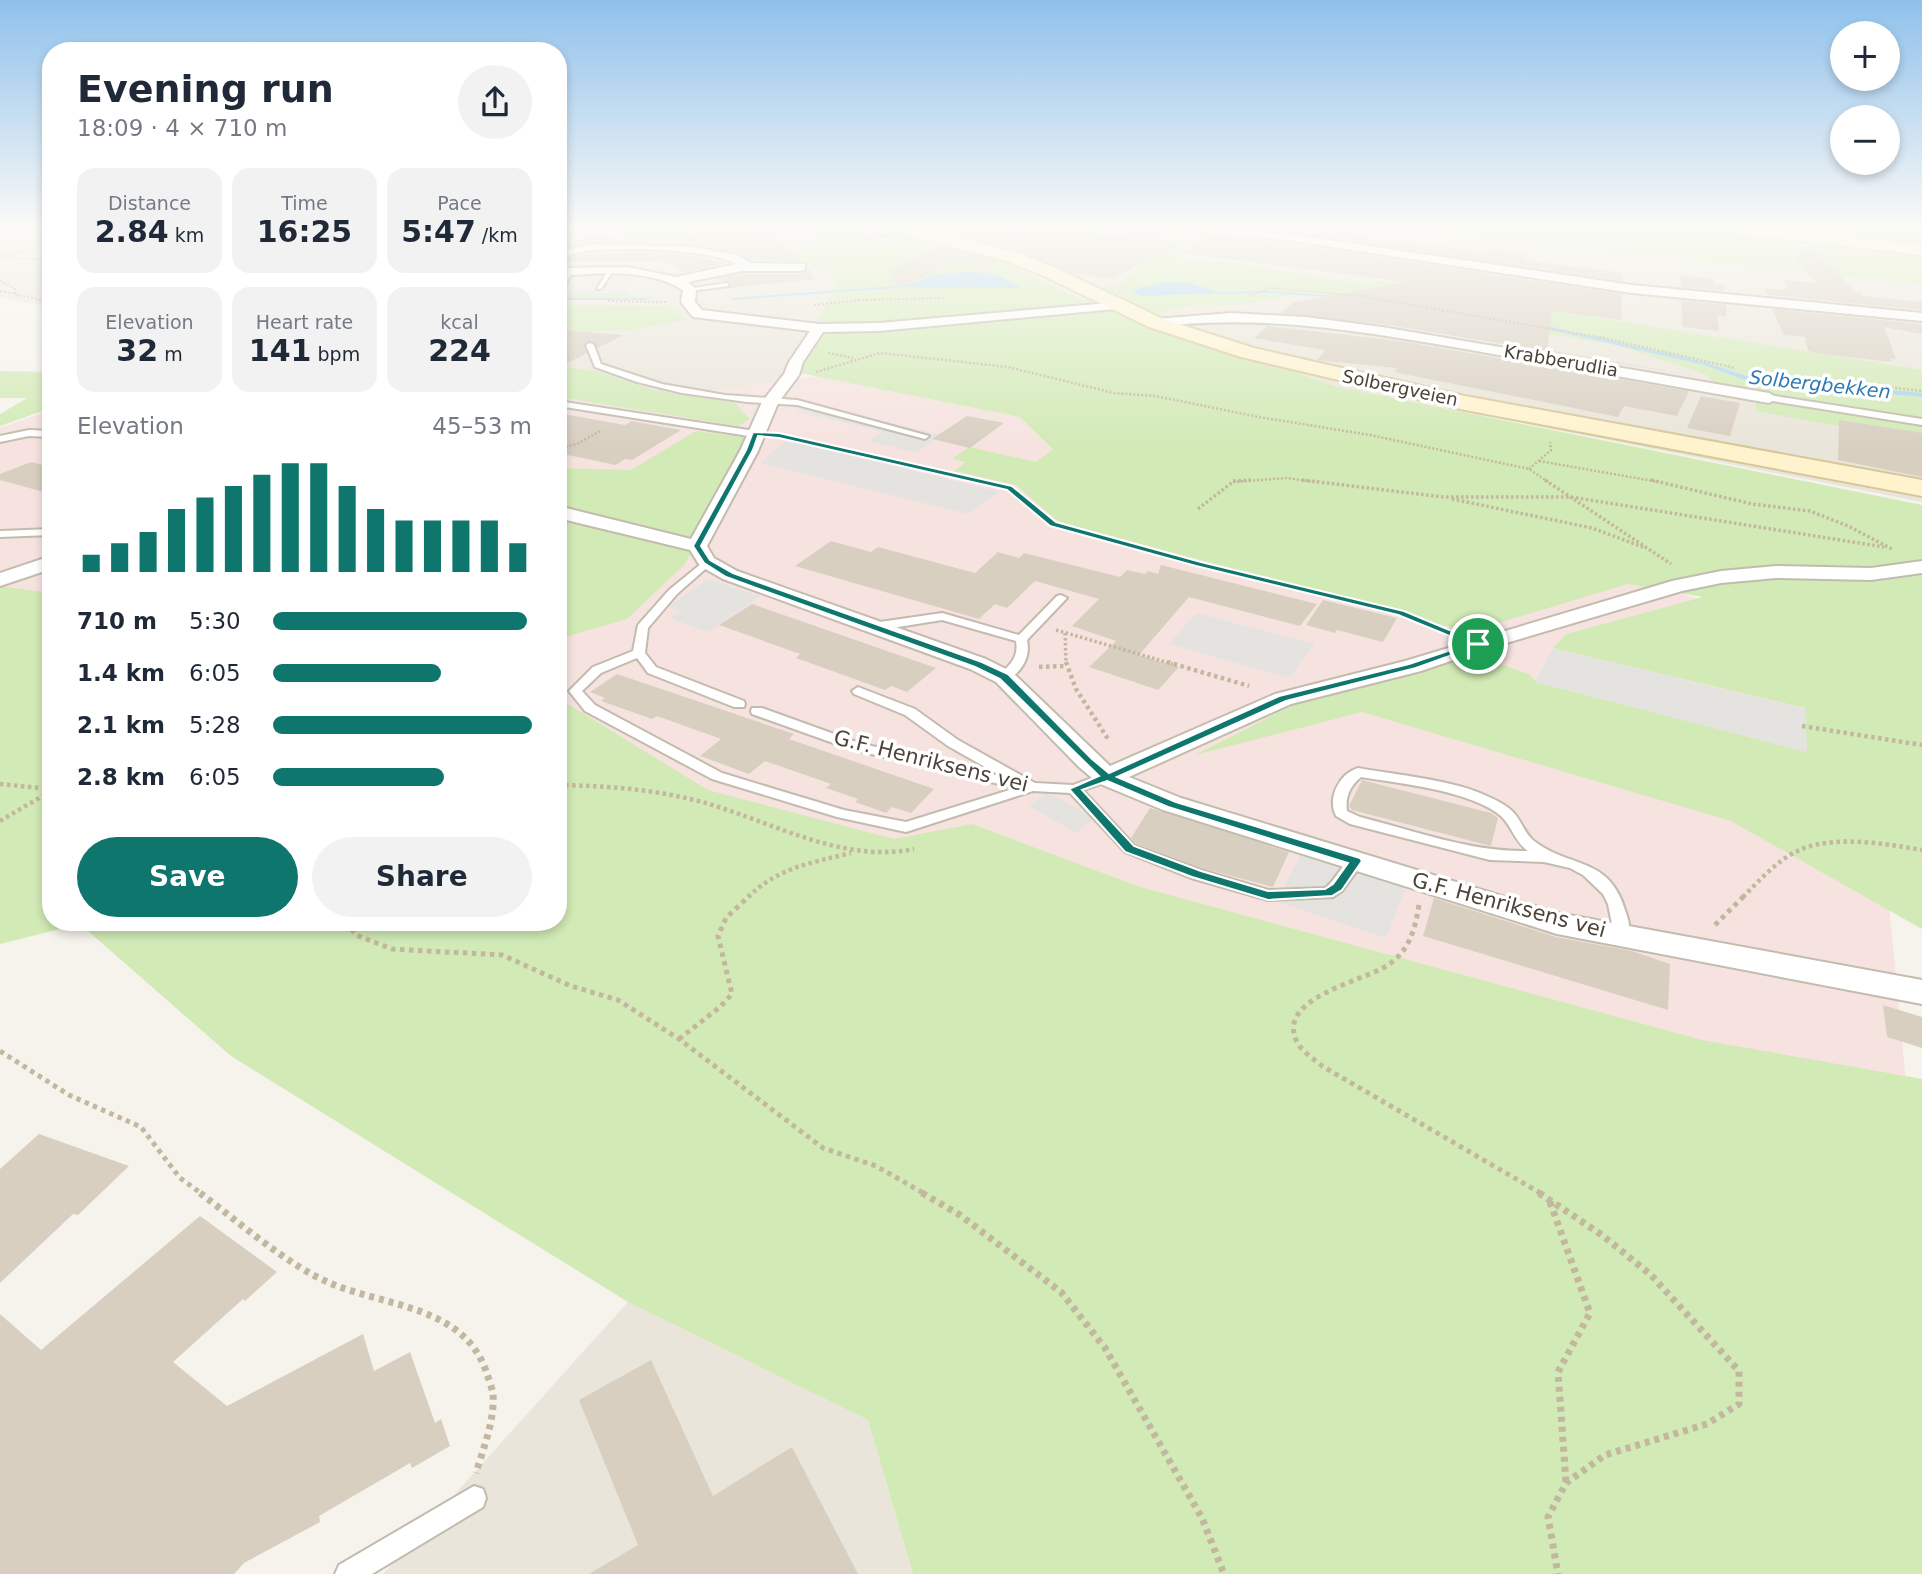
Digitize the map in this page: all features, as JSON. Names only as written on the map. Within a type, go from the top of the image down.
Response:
[{"type":"street","points":[[690,300],[692,310],[706,317],[819,328],[920,324],[1116,304]]},
{"type":"street","name":"Solbergveien","points":[[1108,300],[1156,323],[1248,353],[1379,384],[1922,488]]},
{"type":"street","points":[[1717,300],[1922,328]]},
{"type":"street","points":[[1751,300],[1922,317]]},
{"type":"street","name":"Krabberudlia","points":[[1156,323],[1202,316],[1400,334],[1769,398]]},
{"type":"street","points":[[702,554],[771,401],[791,375],[796,362],[819,328]]},
{"type":"street","name":"G.F. Henriksens vei","points":[[567,515],[702,554],[730,575],[978,664],[1004,677],[1088,762],[1107,777],[1172,804],[1558,923],[1922,992]]},
{"type":"street","points":[[0,580],[42,565]]},
{"type":"street","name":"G.F. Henriksens vei","points":[[1107,777],[1283,699],[1413,666],[1478,644],[1679,585],[1721,577],[1776,572],[1871,575],[1922,567]]},
{"type":"lane","points":[[590,345],[598,365],[627,377],[699,396],[797,403],[925,436]]},
{"type":"lane","name":"Krabberudlia","points":[[1769,398],[1922,422]]},
{"type":"lane","points":[[567,404],[755,434]]},
{"type":"lane","points":[[0,439],[28,428],[42,432]]},
{"type":"lane","points":[[0,534],[42,532]]},
{"type":"lane","points":[[702,554],[642,627],[639,653],[652,670],[739,704]]},
{"type":"lane","points":[[1021,639],[1061,598]]},
{"type":"lane","points":[[873,627],[942,616],[1021,639]]},
{"type":"lane","points":[[1004,677],[1018,667],[1024,648],[1021,639]]},
{"type":"lane","points":[[639,653],[597,670],[575,691],[590,708],[717,776],[842,814],[906,827],[1032,787]]},
{"type":"lane","points":[[858,691],[910,712],[953,743],[1032,787]]},
{"type":"lane","name":"G.F. Henriksens vei","points":[[757,711],[855,746],[1032,787],[1074,789],[1107,777]]},
{"type":"lane","points":[[1546,857],[1518,835],[1507,814],[1470,794],[1358,772],[1350,777],[1339,799],[1341,813],[1355,821],[1492,856],[1546,857],[1584,869],[1606,885],[1617,905],[1621,919],[1621,935]]},
{"type":"lane","points":[[1074,789],[1129,849],[1196,874],[1268,895],[1328,893],[1337,887],[1356,861]]},
{"type":"lane","points":[[348,1574],[474,1498]]},
{"type":"path","points":[[600,302],[620,300]]},
{"type":"path","points":[[806,306],[856,300]]},
{"type":"path","points":[[1381,300],[1455,310],[1626,342],[1740,369]]},
{"type":"path","points":[[791,375],[810,373],[880,353],[1008,367],[1114,393],[1154,396],[1259,418],[1370,435],[1529,469],[1684,573],[1679,585]]},
{"type":"path","points":[[1765,373],[1922,391]]},
{"type":"path","points":[[567,447],[578,444],[630,414]]},
{"type":"path","points":[[755,434],[779,435],[1009,488],[1053,524],[1199,564],[1401,612],[1478,644]]},
{"type":"path","points":[[1529,469],[1551,450],[1550,439]]},
{"type":"path","points":[[1539,461],[1643,478],[1752,504],[1810,511],[1848,526],[1893,549]]},
{"type":"path","points":[[1198,509],[1234,481],[1286,478],[1441,497],[1592,528],[1650,550]]},
{"type":"path","points":[[1441,497],[1571,497],[1903,551]]},
{"type":"path","points":[[1108,740],[1066,666],[1062,642],[1065,633],[1283,699]]},
{"type":"path","points":[[1802,726],[1922,745]]},
{"type":"path","points":[[0,784],[42,789]]},
{"type":"path","points":[[0,821],[42,795]]},
{"type":"path","points":[[1691,948],[1781,863],[1803,848],[1895,846],[1922,850]]},
{"type":"path","points":[[679,1039],[720,1007],[732,994],[718,936],[726,918],[765,881],[788,869],[852,852]]},
{"type":"path","points":[[1424,883],[1413,937],[1389,965],[1323,993],[1300,1011],[1294,1024],[1298,1044],[1322,1066],[1549,1200],[1637,1264],[1697,1323],[1739,1371],[1739,1404],[1707,1424],[1605,1455],[1566,1483],[1548,1517],[1558,1574]]},
{"type":"path","points":[[353,931],[356,935],[392,949],[502,955],[571,986],[618,1000],[679,1039],[823,1148],[876,1166],[960,1215],[1061,1292],[1105,1348],[1202,1518],[1224,1574]]},
{"type":"path","points":[[0,1051],[69,1095],[141,1127],[180,1178],[305,1270],[332,1284],[448,1322],[470,1340],[483,1362],[494,1394],[490,1423],[477,1464],[474,1498]]},
{"type":"path","points":[[1549,1200],[1590,1313],[1558,1372],[1566,1483]]},
{"type":"shaded area","points":[[14,300],[42,300],[42,305]]},
{"type":"shaded area","points":[[567,300],[917,300],[794,372],[752,439],[567,467],[567,308],[570,306],[567,306]]},
{"type":"shaded area","points":[[1087,300],[1922,300],[1922,502],[1335,386]]},
{"type":"shaded area","points":[[884,367],[1864,646],[1919,1216],[567,778],[567,389],[640,400]]},
{"type":"shaded area","points":[[810,403],[941,435],[916,453],[868,441],[882,432],[795,411]]},
{"type":"shaded area","points":[[42,413],[42,650],[0,644],[0,428]]},
{"type":"shaded area","points":[[786,440],[1000,492],[968,514],[760,463]]},
{"type":"shaded area","points":[[707,579],[760,596],[708,632],[669,618],[680,611],[668,607]]},
{"type":"shaded area","points":[[1196,613],[1315,644],[1289,678],[1169,644]]},
{"type":"shaded area","points":[[1553,648],[1805,709],[1807,752],[1535,682]]},
{"type":"shaded area","points":[[1048,792],[1095,818],[1076,833],[1029,806]]},
{"type":"shaded area","points":[[1302,852],[1408,883],[1386,938],[1276,901]]},
{"type":"shaded area","points":[[628,1302],[868,1420],[913,1574],[383,1574]]},
{"type":"green space","points":[[829,300],[1087,300],[1335,386],[1922,505],[1922,929],[1731,821],[1362,712],[1195,755],[1291,706],[1476,656],[1529,674],[1536,682],[1807,752],[1805,708],[1553,648],[1566,634],[1703,597],[1628,584],[1468,632],[1059,522],[1016,485],[954,471],[966,462],[952,459],[969,447],[1036,462],[1053,449],[1020,417],[794,372]]},
{"type":"green space","points":[[1124,300],[1264,300],[1242,305],[1193,305],[1151,313]]},
{"type":"green space","points":[[1378,300],[1497,300],[1922,370],[1922,442],[1756,411],[1755,396],[1716,387],[1707,375],[1614,344],[1513,329],[1514,319]]},
{"type":"green space","points":[[567,305],[669,306],[686,320],[636,329],[595,331],[567,340]]},
{"type":"green space","points":[[567,367],[599,372],[650,389],[735,403],[750,419],[738,426],[567,398]]},
{"type":"green space","points":[[0,371],[42,372],[42,411],[0,426],[0,414],[27,398],[0,398]]},
{"type":"green space","points":[[696,431],[751,438],[685,564],[627,619],[567,636],[567,468],[631,470]]},
{"type":"green space","points":[[0,586],[42,592],[42,931],[52,931],[0,944]]},
{"type":"green space","points":[[567,704],[708,790],[894,839],[972,824],[1140,887],[1702,1040],[1922,1079],[1922,1574],[913,1574],[868,1420],[628,1302],[231,1056],[88,931],[567,931]]},
{"type":"building","points":[[1622,300],[1621,320],[1552,311],[1547,350],[1696,376],[1382,324],[1281,313],[1294,302]]},
{"type":"building","points":[[1681,300],[1726,305],[1726,317],[1717,315],[1719,331],[1683,327]]},
{"type":"building","points":[[1823,300],[1907,300],[1922,302],[1922,310]]},
{"type":"building","points":[[1772,309],[1922,324],[1922,334],[1884,327],[1896,359],[1890,358],[1892,362],[1831,355],[1808,351],[1805,337],[1784,335]]},
{"type":"building","points":[[1267,326],[1400,341],[1689,391],[1677,416],[1624,406],[1618,417],[1394,372],[1397,368],[1317,360],[1326,350],[1254,338]]},
{"type":"building","points":[[567,331],[623,335],[598,348],[591,341],[585,343],[587,353],[567,363]]},
{"type":"building","points":[[1701,396],[1740,403],[1730,436],[1687,428]]},
{"type":"building","points":[[567,415],[625,425],[632,421],[681,430],[632,460],[625,459],[616,465],[567,455]]},
{"type":"building","points":[[967,416],[1004,423],[970,448],[932,439]]},
{"type":"building","points":[[1839,420],[1922,433],[1922,477],[1838,460]]},
{"type":"building","points":[[31,462],[42,465],[42,492],[0,480],[0,474]]},
{"type":"building","points":[[831,541],[871,552],[878,547],[975,573],[998,552],[1019,558],[1024,553],[1120,577],[1127,570],[1158,574],[1161,565],[1317,604],[1300,626],[1189,597],[1139,655],[1179,667],[1158,690],[1089,667],[1116,641],[1072,626],[1099,599],[1035,581],[1007,608],[995,604],[979,619],[795,566]]},
{"type":"building","points":[[1323,600],[1397,618],[1383,642],[1306,625]]},
{"type":"building","points":[[752,604],[936,668],[907,692],[891,686],[885,690],[796,658],[800,654],[719,625]]},
{"type":"building","points":[[617,674],[794,734],[789,739],[934,789],[911,813],[892,807],[886,813],[855,802],[858,799],[826,788],[831,784],[765,761],[749,774],[700,756],[721,739],[657,716],[652,719],[601,701],[605,698],[590,692]]},
{"type":"building","points":[[1362,780],[1491,813],[1498,818],[1491,846],[1352,810],[1349,806]]},
{"type":"building","points":[[1150,808],[1289,852],[1273,887],[1202,868],[1136,844],[1131,838]]},
{"type":"building","points":[[1434,898],[1556,937],[1632,951],[1670,964],[1668,1010],[1423,936]]},
{"type":"building","points":[[1883,1005],[1922,1017],[1922,1048],[1887,1037]]},
{"type":"building","points":[[39,1134],[129,1166],[0,1283],[0,1169]]},
{"type":"building","points":[[200,1216],[277,1272],[173,1362],[227,1406],[363,1334],[374,1371],[410,1352],[435,1423],[441,1419],[450,1446],[412,1468],[410,1463],[319,1516],[320,1522],[244,1563],[234,1574],[0,1574],[0,1314],[41,1350]]},
{"type":"building","points":[[651,1360],[713,1496],[792,1447],[858,1574],[589,1574],[638,1545],[579,1400]]},
{"type":"waterway","name":"Solbergbekken","points":[[1539,326],[1706,364],[1745,378],[1922,395]]},
{"type":"route","points":[[1478,644],[1401,612],[1199,564],[1053,524],[1009,488],[779,435],[755,434],[697,546],[707,562],[730,575],[978,664],[1004,677],[1088,762],[1107,777],[1074,789],[1116,838],[1129,849],[1196,874],[1268,895],[1328,893],[1337,887],[1356,861],[1172,804],[1107,777],[1305,691],[1413,666],[1478,644]]}]
